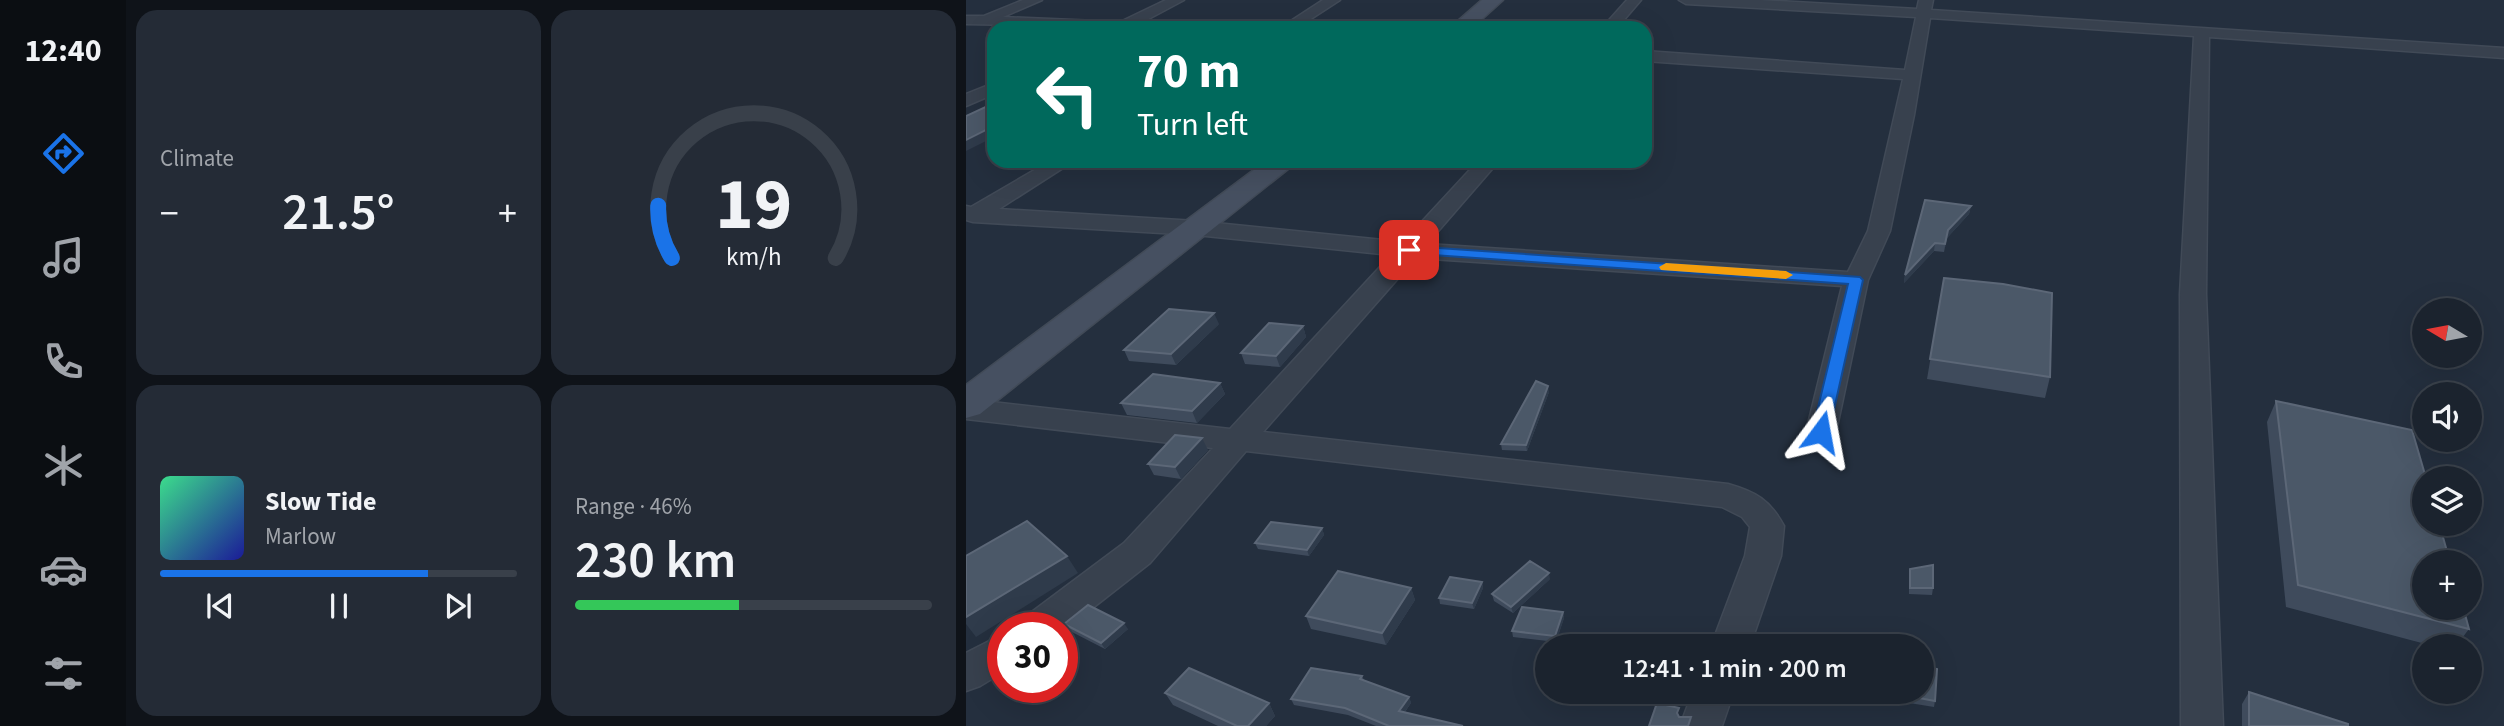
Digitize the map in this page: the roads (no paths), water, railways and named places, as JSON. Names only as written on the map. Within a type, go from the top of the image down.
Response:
[{"type":"street","points":[[966,27],[1035,0]]},
{"type":"street","points":[[1133,21],[1177,0]]},
{"type":"street","points":[[1299,21],[1334,0]]},
{"type":"street","points":[[1468,21],[1494,0]]},
{"type":"street","points":[[1615,21],[1634,0]]},
{"type":"street","points":[[1686,0],[1924,7],[2202,32],[2504,52]]},
{"type":"street","points":[[1821,432],[1856,280],[1879,232],[1924,7]]},
{"type":"street","points":[[966,20],[987,21]]},
{"type":"street","points":[[2202,32],[2193,294],[2202,726]]},
{"type":"street","points":[[1652,56],[1912,75]]},
{"type":"street","points":[[969,215],[1052,168]]},
{"type":"street","points":[[966,407],[1275,168]]},
{"type":"street","points":[[1060,612],[1137,554],[1483,168]]},
{"type":"street","points":[[969,215],[1196,229],[1409,250],[1856,280]]},
{"type":"street","points":[[966,407],[1728,496],[1754,508],[1767,526],[1763,556],[1734,634]]},
{"type":"street","points":[[966,674],[987,661]]},
{"type":"street","points":[[1701,726],[1709,704]]}]
